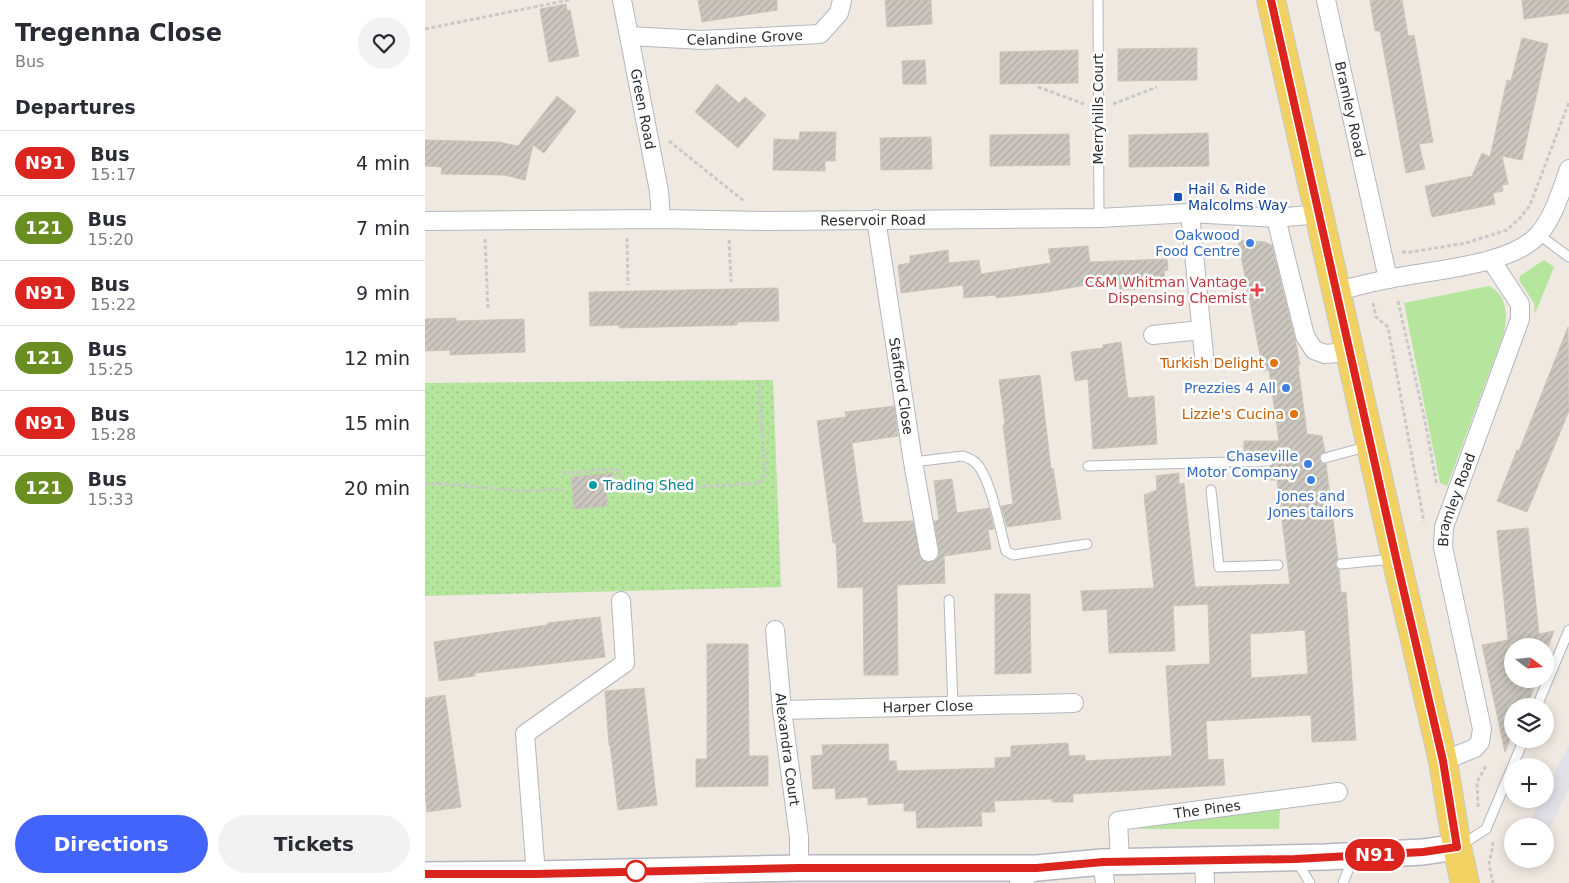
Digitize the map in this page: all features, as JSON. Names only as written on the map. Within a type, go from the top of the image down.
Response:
[{"type":"main road","points":[[1271,0],[1443,761],[1465,883]]},
{"type":"street","name":"Green Road","points":[[622,0],[659,191],[661,219]]},
{"type":"street","name":"Celandine Grove","points":[[629,36],[702,40],[819,34],[839,13],[842,0]]},
{"type":"street","name":"Bramley Road","points":[[1326,0],[1388,279]]},
{"type":"street","points":[[1337,291],[1388,279],[1491,260],[1522,248],[1538,234],[1552,214],[1569,169]]},
{"type":"street","name":"Reservoir Road","points":[[425,221],[1099,218],[1190,213],[1276,218],[1319,214]]},
{"type":"street","points":[[1190,213],[1204,355]]},
{"type":"street","points":[[1276,218],[1305,336],[1313,350],[1325,354],[1350,352]]},
{"type":"street","name":"Stafford Close","points":[[876,219],[913,462],[929,552]]},
{"type":"street","name":"Bramley Road","points":[[1443,761],[1475,748],[1479,742],[1482,729],[1443,547],[1444,528],[1520,319],[1520,304],[1491,260]]},
{"type":"street","points":[[1153,335],[1201,330]]},
{"type":"street","points":[[536,874],[525,734],[625,663],[621,601]]},
{"type":"street","name":"Alexandra Court","points":[[775,630],[782,710],[799,837],[806,873]]},
{"type":"street","name":"Harper Close","points":[[782,710],[1074,703]]},
{"type":"street","name":"The Pines","points":[[1109,869],[1118,821],[1338,792]]},
{"type":"street","points":[[425,874],[806,873],[1028,875],[1109,869],[1205,872],[1295,859],[1423,852],[1457,847]]},
{"type":"lane","name":"Merryhills Court","points":[[1097,0],[1099,218]]},
{"type":"lane","points":[[1538,234],[1569,257]]},
{"type":"lane","points":[[1325,458],[1371,446]]},
{"type":"lane","points":[[913,462],[963,456],[970,458],[978,465],[994,506],[1006,551],[1013,555],[1087,544]]},
{"type":"lane","points":[[1088,466],[1269,461]]},
{"type":"lane","points":[[1211,490],[1219,567],[1278,565]]},
{"type":"lane","points":[[1341,564],[1396,558]]},
{"type":"lane","points":[[949,600],[953,706]]},
{"type":"lane","points":[[1540,698],[1569,630]]},
{"type":"lane","points":[[1457,847],[1486,829],[1520,748]]},
{"type":"lane","points":[[1343,883],[1354,856]]},
{"type":"lane","points":[[1295,859],[1310,883]]},
{"type":"path","points":[[425,29],[569,0]]},
{"type":"path","points":[[1399,252],[1411,252],[1465,243],[1507,230],[1530,205],[1569,102]]},
{"type":"path","points":[[645,122],[769,220]]},
{"type":"path","points":[[627,220],[628,285]]},
{"type":"path","points":[[729,220],[731,282]]},
{"type":"path","points":[[484,221],[488,309]]},
{"type":"path","points":[[1398,300],[1438,487],[1444,490]]},
{"type":"path","points":[[564,473],[614,469],[619,471],[623,482],[635,491],[759,483],[765,478],[759,380]]},
{"type":"path","points":[[425,484],[523,491],[564,489]]},
{"type":"path","points":[[1478,813],[1477,782],[1485,768],[1483,764]]},
{"type":"path","points":[[1492,842],[1489,864],[1493,883]]},
{"type":"shaded area","points":[[1569,745],[1569,789],[1554,820],[1554,818],[1531,818],[1536,808],[1554,808],[1554,774]]},
{"type":"green space","points":[[1544,260],[1554,267],[1535,314],[1534,303],[1519,280],[1520,276]]},
{"type":"green space","points":[[1489,286],[1500,295],[1505,306],[1504,333],[1447,486],[1440,483],[1404,303]]},
{"type":"green space","points":[[773,380],[781,587],[425,596],[425,383]]},
{"type":"green space","points":[[1280,808],[1279,829],[1140,829],[1156,821]]},
{"type":"building","points":[[698,0],[777,0],[777,10],[702,22]]},
{"type":"building","points":[[885,0],[931,0],[932,24],[887,27]]},
{"type":"building","points":[[1370,0],[1402,0],[1408,36],[1414,35],[1433,142],[1419,144],[1425,169],[1406,173],[1380,31],[1375,31]]},
{"type":"building","points":[[1522,0],[1569,0],[1569,13],[1524,19]]},
{"type":"building","points":[[566,4],[567,11],[570,10],[579,56],[549,62],[540,9]]},
{"type":"building","points":[[1522,38],[1548,44],[1522,160],[1502,156],[1508,184],[1502,185],[1503,191],[1493,193],[1495,204],[1432,217],[1425,186],[1472,176],[1482,153],[1490,157],[1507,80],[1511,81]]},
{"type":"building","points":[[1197,48],[1197,80],[1118,81],[1118,49]]},
{"type":"building","points":[[1078,50],[1078,83],[1000,84],[1000,52]]},
{"type":"building","points":[[925,60],[926,84],[903,84],[902,61]]},
{"type":"building","points":[[717,84],[739,103],[745,97],[766,115],[738,148],[695,112]]},
{"type":"building","points":[[557,96],[576,111],[544,153],[533,145],[525,180],[504,175],[441,174],[442,167],[425,166],[425,140],[499,142],[518,146]]},
{"type":"building","points":[[800,132],[836,132],[835,161],[825,161],[825,171],[773,170],[774,139],[799,140]]},
{"type":"building","points":[[1208,133],[1209,166],[1129,167],[1129,135]]},
{"type":"building","points":[[1069,134],[1070,165],[990,166],[990,135]]},
{"type":"building","points":[[931,137],[932,169],[881,170],[880,138]]},
{"type":"building","points":[[1238,240],[1265,242],[1272,245],[1300,364],[1298,365],[1307,434],[1322,436],[1325,452],[1320,454],[1319,459],[1321,463],[1326,464],[1338,559],[1335,565],[1339,570],[1341,593],[1346,592],[1356,740],[1312,742],[1311,715],[1206,721],[1208,760],[1223,759],[1225,785],[1073,794],[1073,802],[1052,802],[1052,799],[994,801],[995,812],[981,812],[982,826],[917,828],[916,811],[904,811],[904,803],[868,805],[868,797],[836,799],[835,788],[813,789],[811,756],[823,755],[822,745],[888,744],[889,761],[896,761],[897,771],[995,768],[995,758],[1011,757],[1011,746],[1068,743],[1069,756],[1085,755],[1085,761],[1172,756],[1166,666],[1210,664],[1208,604],[1173,606],[1175,651],[1109,653],[1107,609],[1083,611],[1081,591],[1154,588],[1144,495],[1157,490],[1156,476],[1179,473],[1179,484],[1184,483],[1195,587],[1290,584],[1277,480],[1269,480],[1269,467],[1274,464],[1275,458],[1269,455],[1244,455],[1244,441],[1279,441],[1269,370],[1263,371]],"holes":[[[1305,630],[1308,674],[1251,678],[1250,634]]]},
{"type":"building","points":[[1088,246],[1090,262],[1167,259],[1168,270],[1164,271],[1165,288],[1120,290],[1119,279],[1047,292],[996,298],[996,295],[964,298],[963,285],[901,293],[898,265],[910,263],[910,256],[948,250],[949,263],[979,260],[981,274],[1051,263],[1048,249]]},
{"type":"building","points":[[778,288],[779,321],[737,322],[737,325],[619,328],[619,325],[590,326],[589,292]]},
{"type":"building","points":[[456,318],[456,321],[524,319],[525,352],[450,355],[450,350],[425,351],[425,319]]},
{"type":"building","points":[[1568,327],[1569,411],[1527,512],[1497,501]]},
{"type":"building","points":[[1121,342],[1128,398],[1154,396],[1157,444],[1093,449],[1088,379],[1075,381],[1071,352],[1103,348],[1103,345]]},
{"type":"building","points":[[1040,375],[1051,469],[1053,468],[1061,519],[1007,527],[1001,506],[1013,504],[999,380]]},
{"type":"building","points":[[894,406],[898,436],[852,443],[863,523],[913,521],[921,558],[926,562],[935,560],[939,556],[939,551],[934,521],[939,520],[934,481],[952,479],[957,513],[989,508],[994,529],[988,530],[991,549],[944,556],[945,583],[897,585],[898,675],[864,675],[863,587],[838,588],[836,543],[833,543],[817,421],[846,417],[845,412]]},
{"type":"building","name":"Trading Shed","points":[[613,473],[615,492],[606,493],[608,506],[574,509],[571,477]]},
{"type":"building","points":[[1528,528],[1539,634],[1554,631],[1551,638],[1508,638],[1497,531]]},
{"type":"building","points":[[995,594],[1030,594],[1031,673],[995,674]]},
{"type":"building","points":[[600,617],[605,657],[475,673],[475,676],[439,681],[434,642],[547,625],[547,623]]},
{"type":"building","points":[[1504,641],[1504,688],[1534,688],[1530,698],[1504,698],[1504,747],[1482,645]]},
{"type":"building","points":[[707,644],[748,644],[749,756],[768,756],[768,786],[696,787],[696,759],[707,759]]},
{"type":"building","points":[[644,688],[657,805],[618,810],[609,745],[605,691]]},
{"type":"building","points":[[445,695],[461,807],[427,812],[425,794],[425,698]]},
{"type":"bus line","name":"N91","points":[[425,874],[536,874],[799,868],[1037,868],[1103,862],[1295,859],[1423,852],[1457,847],[1443,761],[1271,0]]},
{"type":"place","name":"Hail & Ride Malcolms Way","points":[[1178,197]]},
{"type":"place","name":"Oakwood Food Centre","points":[[1250,243]]},
{"type":"place","name":"C&M Whitman Vantage Dispensing Chemist","points":[[1257,290]]},
{"type":"place","name":"Turkish Delight","points":[[1274,363]]},
{"type":"place","name":"Prezzies 4 All","points":[[1286,388]]},
{"type":"place","name":"Lizzie's Cucina","points":[[1294,414]]},
{"type":"place","name":"Chaseville Motor Company","points":[[1308,464]]},
{"type":"place","name":"Jones and Jones tailors","points":[[1311,480]]},
{"type":"place","name":"Trading Shed","points":[[593,485]]}]
